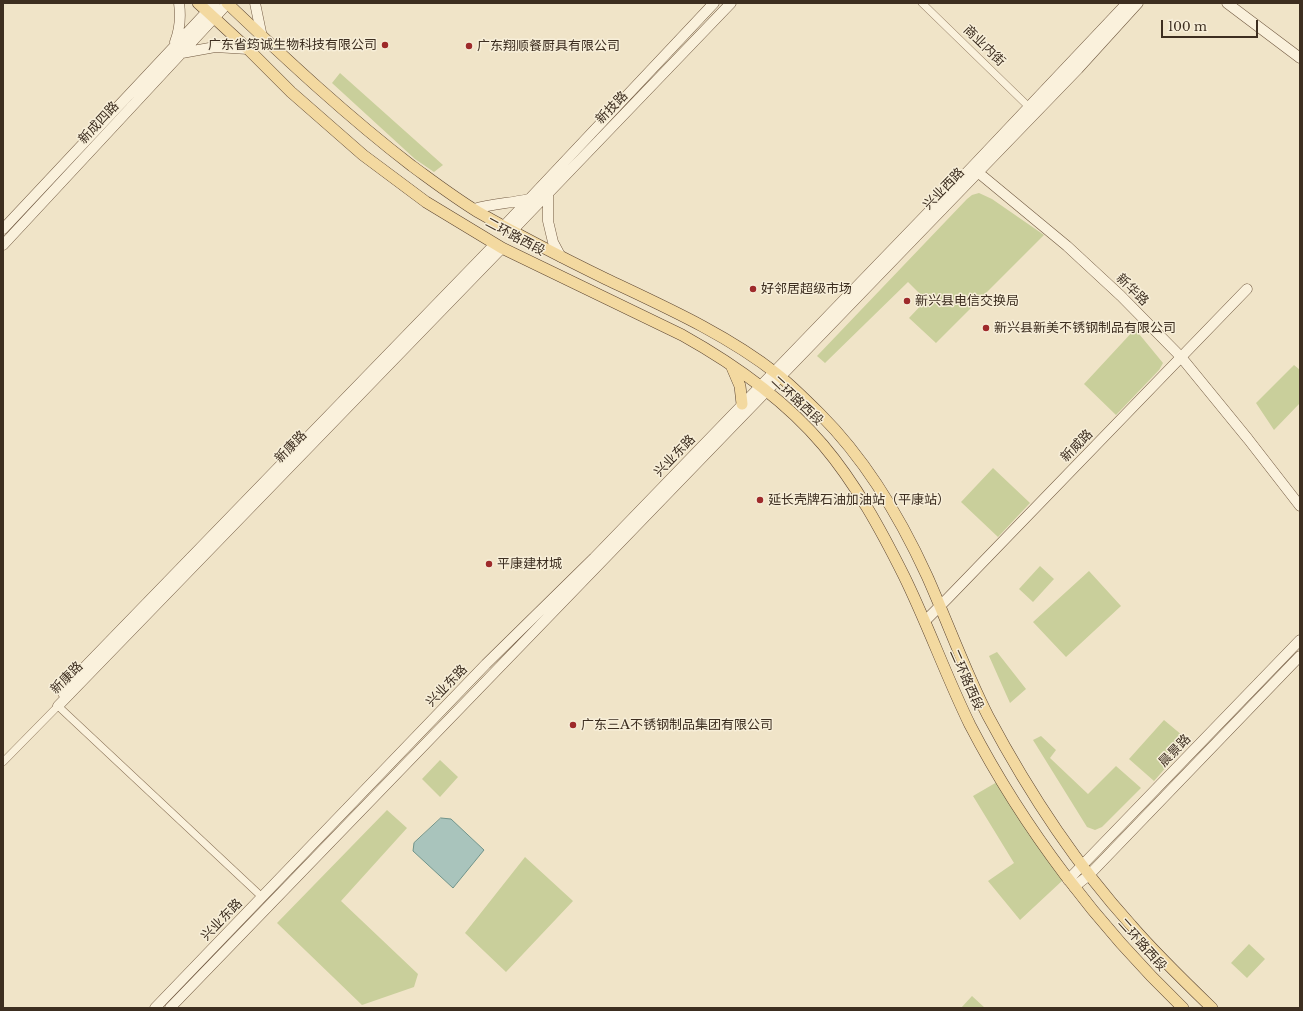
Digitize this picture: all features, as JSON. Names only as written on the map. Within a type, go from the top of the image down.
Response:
[{"type":"main road","name":"二环路西段","points":[[198,3],[248,49],[291,92],[363,155],[426,202],[498,246],[682,335],[708,350],[764,389],[803,424],[822,444],[869,509],[904,576],[970,725],[1002,781],[1071,883],[1150,977],[1183,1008]]},
{"type":"main road","name":"二环路西段","points":[[228,3],[315,85],[374,136],[439,186],[474,209],[561,257],[677,312],[719,335],[778,375],[821,415],[850,447],[889,502],[912,545],[980,698],[1013,762],[1045,815],[1082,866],[1131,926],[1212,1008]]},
{"type":"main road","points":[[730,364],[740,386],[742,404]]},
{"type":"street","points":[[174,46],[179,30],[181,13],[179,3]]},
{"type":"street","points":[[211,15],[215,3]]},
{"type":"street","points":[[211,15],[228,3]]},
{"type":"street","points":[[255,3],[262,36]]},
{"type":"street","name":"新技路","points":[[508,228],[529,199],[714,3]]},
{"type":"street","name":"新技路","points":[[508,228],[548,194],[731,3]]},
{"type":"street","name":"商业内街","points":[[922,3],[1029,107]]},
{"type":"street","name":"兴业西路","points":[[975,170],[1029,107],[1127,3]]},
{"type":"street","name":"兴业西路","points":[[764,389],[975,170],[1078,69],[1138,3]]},
{"type":"street","points":[[1227,3],[1300,58]]},
{"type":"street","points":[[1237,3],[1300,50]]},
{"type":"street","name":"新成四路","points":[[3,229],[174,46],[211,15]]},
{"type":"street","name":"新成四路","points":[[3,245],[182,53],[211,15]]},
{"type":"street","points":[[182,53],[215,47],[248,49]]},
{"type":"street","name":"新华路","points":[[975,170],[1067,246],[1121,296],[1181,357],[1300,506]]},
{"type":"street","points":[[548,194],[548,221],[553,242],[561,257]]},
{"type":"street","points":[[474,209],[488,205],[513,203],[529,199]]},
{"type":"street","name":"新康路","points":[[58,706],[72,679],[498,246]]},
{"type":"street","name":"新威路","points":[[925,621],[1247,289]]},
{"type":"street","name":"兴业东路","points":[[155,1008],[481,670],[594,558],[742,404],[764,389]]},
{"type":"street","name":"兴业东路","points":[[170,1008],[764,389]]},
{"type":"street","name":"晨景路","points":[[1071,883],[1082,866],[1300,640]]},
{"type":"street","name":"晨景路","points":[[1071,883],[1089,875],[1300,656]]},
{"type":"street","points":[[3,762],[58,706],[262,897]]},
{"type":"green space","points":[[340,73],[443,165],[434,172],[415,159],[332,83]]},
{"type":"green space","points":[[979,193],[992,199],[1044,235],[936,343],[909,318],[926,300],[908,282],[825,363],[817,356],[967,199],[972,195]]},
{"type":"green space","points":[[1135,329],[1163,363],[1159,370],[1116,415],[1084,384]]},
{"type":"green space","points":[[1294,365],[1300,370],[1300,403],[1274,430],[1256,403]]},
{"type":"green space","points":[[993,468],[1030,503],[998,537],[961,502]]},
{"type":"green space","points":[[1040,566],[1054,579],[1033,602],[1019,589]]},
{"type":"green space","points":[[1089,571],[1121,606],[1066,657],[1033,622]]},
{"type":"green space","points":[[997,652],[1026,689],[1010,703],[989,656]]},
{"type":"green space","points":[[1164,720],[1189,741],[1154,781],[1129,759]]},
{"type":"green space","points":[[1041,736],[1056,750],[1050,758],[1088,794],[1116,766],[1141,788],[1102,827],[1095,830],[1087,827],[1033,740]]},
{"type":"green space","points":[[440,760],[458,777],[440,797],[422,779]]},
{"type":"green space","points":[[997,782],[1063,880],[1020,920],[988,881],[1014,863],[973,796]]},
{"type":"green space","points":[[387,810],[407,828],[341,901],[418,974],[414,987],[362,1005],[277,923]]},
{"type":"green space","points":[[525,857],[573,901],[506,972],[465,933]]},
{"type":"green space","points":[[1249,944],[1265,959],[1247,978],[1231,963]]},
{"type":"green space","points":[[972,996],[985,1008],[961,1008]]},
{"type":"water","points":[[441,818],[451,819],[484,850],[453,888],[413,851],[414,843]]},
{"type":"place","name":"广东省筠诚生物科技有限公司","points":[[385,45]]},
{"type":"place","name":"广东翔顺餐厨具有限公司","points":[[469,46]]},
{"type":"place","name":"好邻居超级市场","points":[[753,289]]},
{"type":"place","name":"新兴县电信交换局","points":[[907,301]]},
{"type":"place","name":"新兴县新美不锈钢制品有限公司","points":[[986,328]]},
{"type":"place","name":"延长壳牌石油加油站（平康站）","points":[[760,500]]},
{"type":"place","name":"平康建材城","points":[[489,564]]},
{"type":"place","name":"广东三A不锈钢制品集团有限公司","points":[[573,725]]}]
